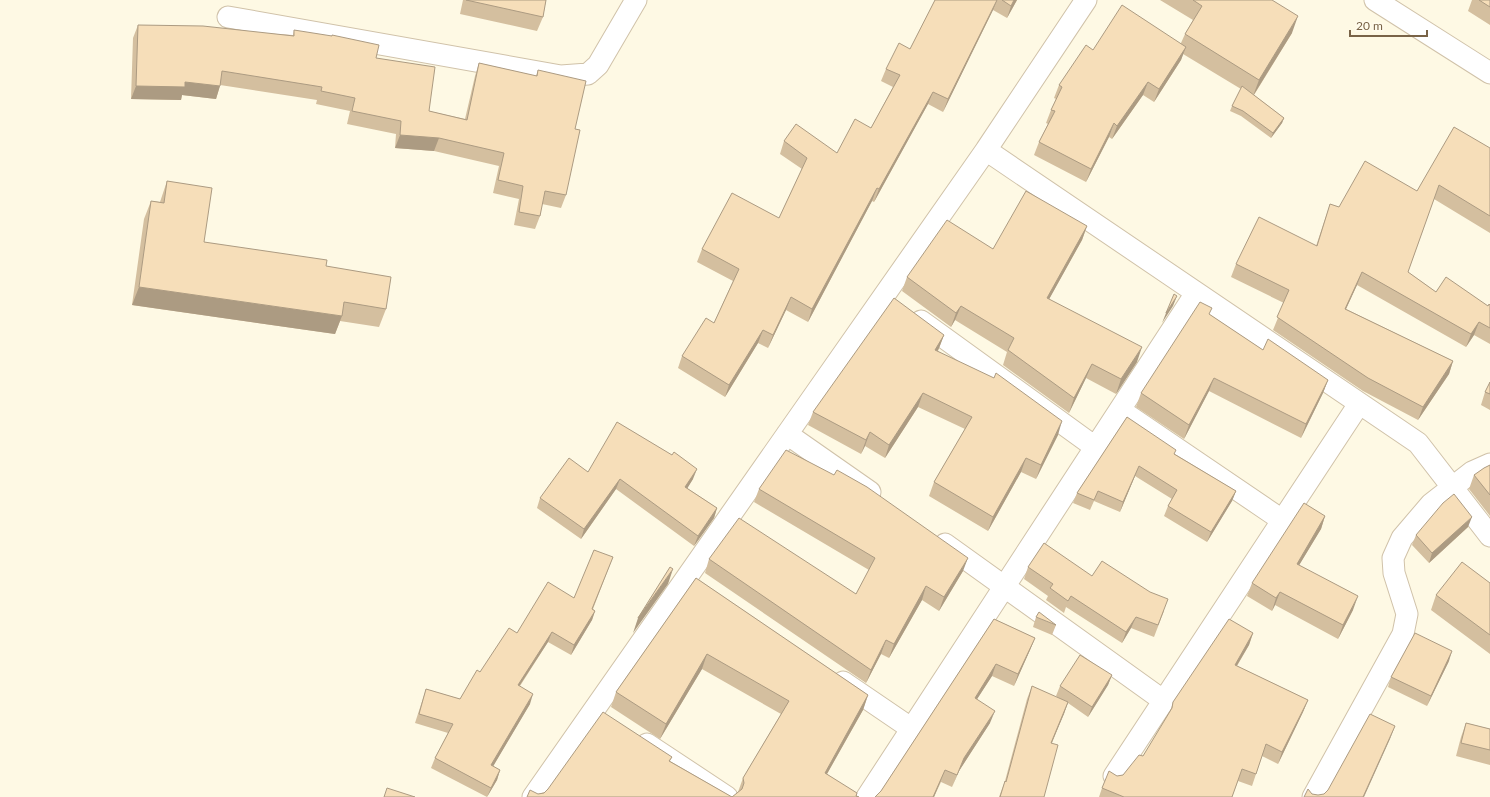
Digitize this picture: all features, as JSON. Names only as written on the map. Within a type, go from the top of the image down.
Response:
[{"type":"street","points":[[228,17],[561,76],[588,74],[598,65],[636,0]]},
{"type":"street","points":[[533,797],[601,714],[694,581],[787,434],[896,302],[986,150],[1086,0]]},
{"type":"street","points":[[1375,0],[1490,73]]},
{"type":"street","points":[[986,150],[1418,443],[1490,536]]},
{"type":"street","points":[[871,796],[912,729],[1196,293]]},
{"type":"street","points":[[896,302],[1096,447]]},
{"type":"street","points":[[1114,776],[1359,404]]},
{"type":"street","points":[[1120,410],[1282,520]]},
{"type":"street","points":[[787,434],[884,501]]},
{"type":"street","points":[[1313,797],[1403,634],[1407,614],[1394,573],[1393,558],[1402,538],[1431,504],[1472,472],[1490,464]]},
{"type":"street","points":[[928,532],[1164,701]]},
{"type":"street","points":[[826,670],[912,729]]},
{"type":"street","points":[[628,732],[727,797]]},
{"type":"building","points":[[466,0],[546,0],[543,17]]},
{"type":"building","points":[[935,0],[997,0],[948,99],[933,92],[879,189],[877,188],[812,309],[791,297],[773,335],[763,330],[729,385],[682,356],[706,318],[714,323],[739,269],[702,249],[732,193],[779,218],[807,158],[784,141],[796,124],[837,153],[855,119],[871,128],[900,75],[886,69],[899,43],[910,49]]},
{"type":"building","points":[[1002,0],[1014,0],[1011,6]]},
{"type":"building","points":[[1193,0],[1272,0],[1298,16],[1259,80],[1185,34],[1202,6]]},
{"type":"building","points":[[1479,0],[1490,0],[1490,7]]},
{"type":"building","points":[[1122,5],[1186,47],[1159,89],[1148,82],[1117,126],[1114,123],[1091,169],[1039,142],[1055,111],[1051,110],[1062,87],[1059,85],[1086,45],[1093,50]]},
{"type":"building","points":[[138,25],[203,26],[294,36],[294,30],[332,35],[379,45],[376,58],[435,67],[429,111],[467,120],[479,63],[537,76],[538,70],[586,81],[575,129],[580,130],[566,195],[545,191],[540,216],[519,212],[523,186],[498,180],[504,153],[439,138],[400,135],[401,121],[352,111],[355,98],[321,91],[322,87],[222,71],[220,86],[185,82],[185,87],[136,86]]},
{"type":"building","points":[[1242,86],[1284,118],[1273,133],[1243,111],[1232,106]]},
{"type":"building","points":[[1454,127],[1490,148],[1490,216],[1439,185],[1408,272],[1436,292],[1446,277],[1488,306],[1489,304],[1490,328],[1479,322],[1471,334],[1362,272],[1345,309],[1453,361],[1423,407],[1368,378],[1277,317],[1289,290],[1236,264],[1259,217],[1317,246],[1330,204],[1339,207],[1365,161],[1417,191]]},
{"type":"building","points":[[167,181],[212,188],[204,242],[327,260],[326,266],[391,277],[386,309],[344,302],[342,316],[139,287],[151,201],[164,203]]},
{"type":"building","points":[[1026,191],[1087,226],[1047,298],[1142,347],[1121,379],[1092,364],[1074,398],[1008,350],[1014,338],[961,306],[956,313],[907,277],[947,220],[993,249]]},
{"type":"building","points":[[1174,294],[1177,296],[1166,313]]},
{"type":"building","points":[[894,298],[944,335],[935,350],[994,378],[996,373],[1062,421],[1041,465],[1026,458],[993,517],[934,482],[972,417],[923,393],[889,445],[870,432],[866,440],[813,412]]},
{"type":"building","points":[[1200,302],[1212,308],[1209,314],[1263,350],[1268,339],[1328,380],[1306,424],[1214,378],[1189,425],[1141,393]]},
{"type":"building","points":[[1490,382],[1490,394],[1485,392]]},
{"type":"building","points":[[1127,417],[1176,450],[1174,454],[1236,491],[1211,532],[1168,506],[1177,490],[1139,466],[1123,502],[1098,491],[1094,500],[1077,493]]},
{"type":"building","points":[[617,422],[672,455],[674,452],[697,469],[685,487],[717,508],[698,536],[620,479],[584,529],[540,498],[569,458],[588,472]]},
{"type":"building","points":[[786,450],[834,475],[837,470],[867,487],[968,558],[944,597],[926,586],[894,644],[886,640],[871,670],[709,559],[739,518],[856,594],[875,558],[759,489]]},
{"type":"building","points":[[1490,465],[1490,495],[1474,475]]},
{"type":"building","points":[[1454,494],[1472,517],[1432,553],[1416,535],[1443,503]]},
{"type":"building","points":[[1304,503],[1325,516],[1297,564],[1358,596],[1343,625],[1280,592],[1276,598],[1252,583]]},
{"type":"building","points":[[1044,543],[1092,576],[1102,561],[1150,592],[1168,599],[1158,625],[1136,617],[1126,632],[1071,596],[1068,601],[1050,588],[1053,584],[1028,567]]},
{"type":"building","points":[[594,550],[613,557],[592,609],[595,611],[574,645],[552,632],[518,685],[533,694],[491,765],[500,770],[491,788],[435,758],[453,724],[419,714],[426,689],[460,699],[477,670],[480,672],[509,628],[517,633],[548,582],[574,598]]},
{"type":"building","points":[[1462,562],[1490,583],[1490,635],[1436,595]]},
{"type":"building","points":[[670,567],[673,569],[638,618]]},
{"type":"building","points":[[696,578],[868,695],[825,773],[857,793],[856,796],[859,797],[732,797],[742,789],[744,783],[743,778],[789,701],[707,654],[666,724],[616,692]]},
{"type":"building","points":[[1039,612],[1056,625],[1036,617]]},
{"type":"building","points":[[994,619],[1035,638],[1018,674],[996,664],[975,698],[995,711],[964,758],[957,775],[945,770],[933,797],[875,797],[881,791]]},
{"type":"building","points":[[1229,619],[1253,633],[1235,665],[1308,700],[1282,752],[1266,744],[1256,774],[1242,769],[1232,797],[1124,797],[1102,788],[1109,771],[1117,776],[1123,775],[1139,755],[1143,756],[1172,708],[1173,702]]},
{"type":"building","points":[[1415,633],[1452,651],[1431,696],[1391,677]]},
{"type":"building","points":[[1080,655],[1112,675],[1092,707],[1060,686]]},
{"type":"building","points":[[1032,686],[1068,702],[1051,743],[1058,745],[1044,797],[1000,797],[1005,781],[1006,782]]},
{"type":"building","points":[[603,712],[672,757],[669,761],[732,797],[527,797],[530,790],[538,794],[544,793],[548,789]]},
{"type":"building","points":[[1370,714],[1395,726],[1363,797],[1304,797],[1308,789],[1312,794],[1318,795],[1324,794],[1328,790]]},
{"type":"building","points":[[1466,723],[1490,729],[1490,750],[1461,743]]},
{"type":"building","points":[[387,788],[415,797],[384,797]]}]
